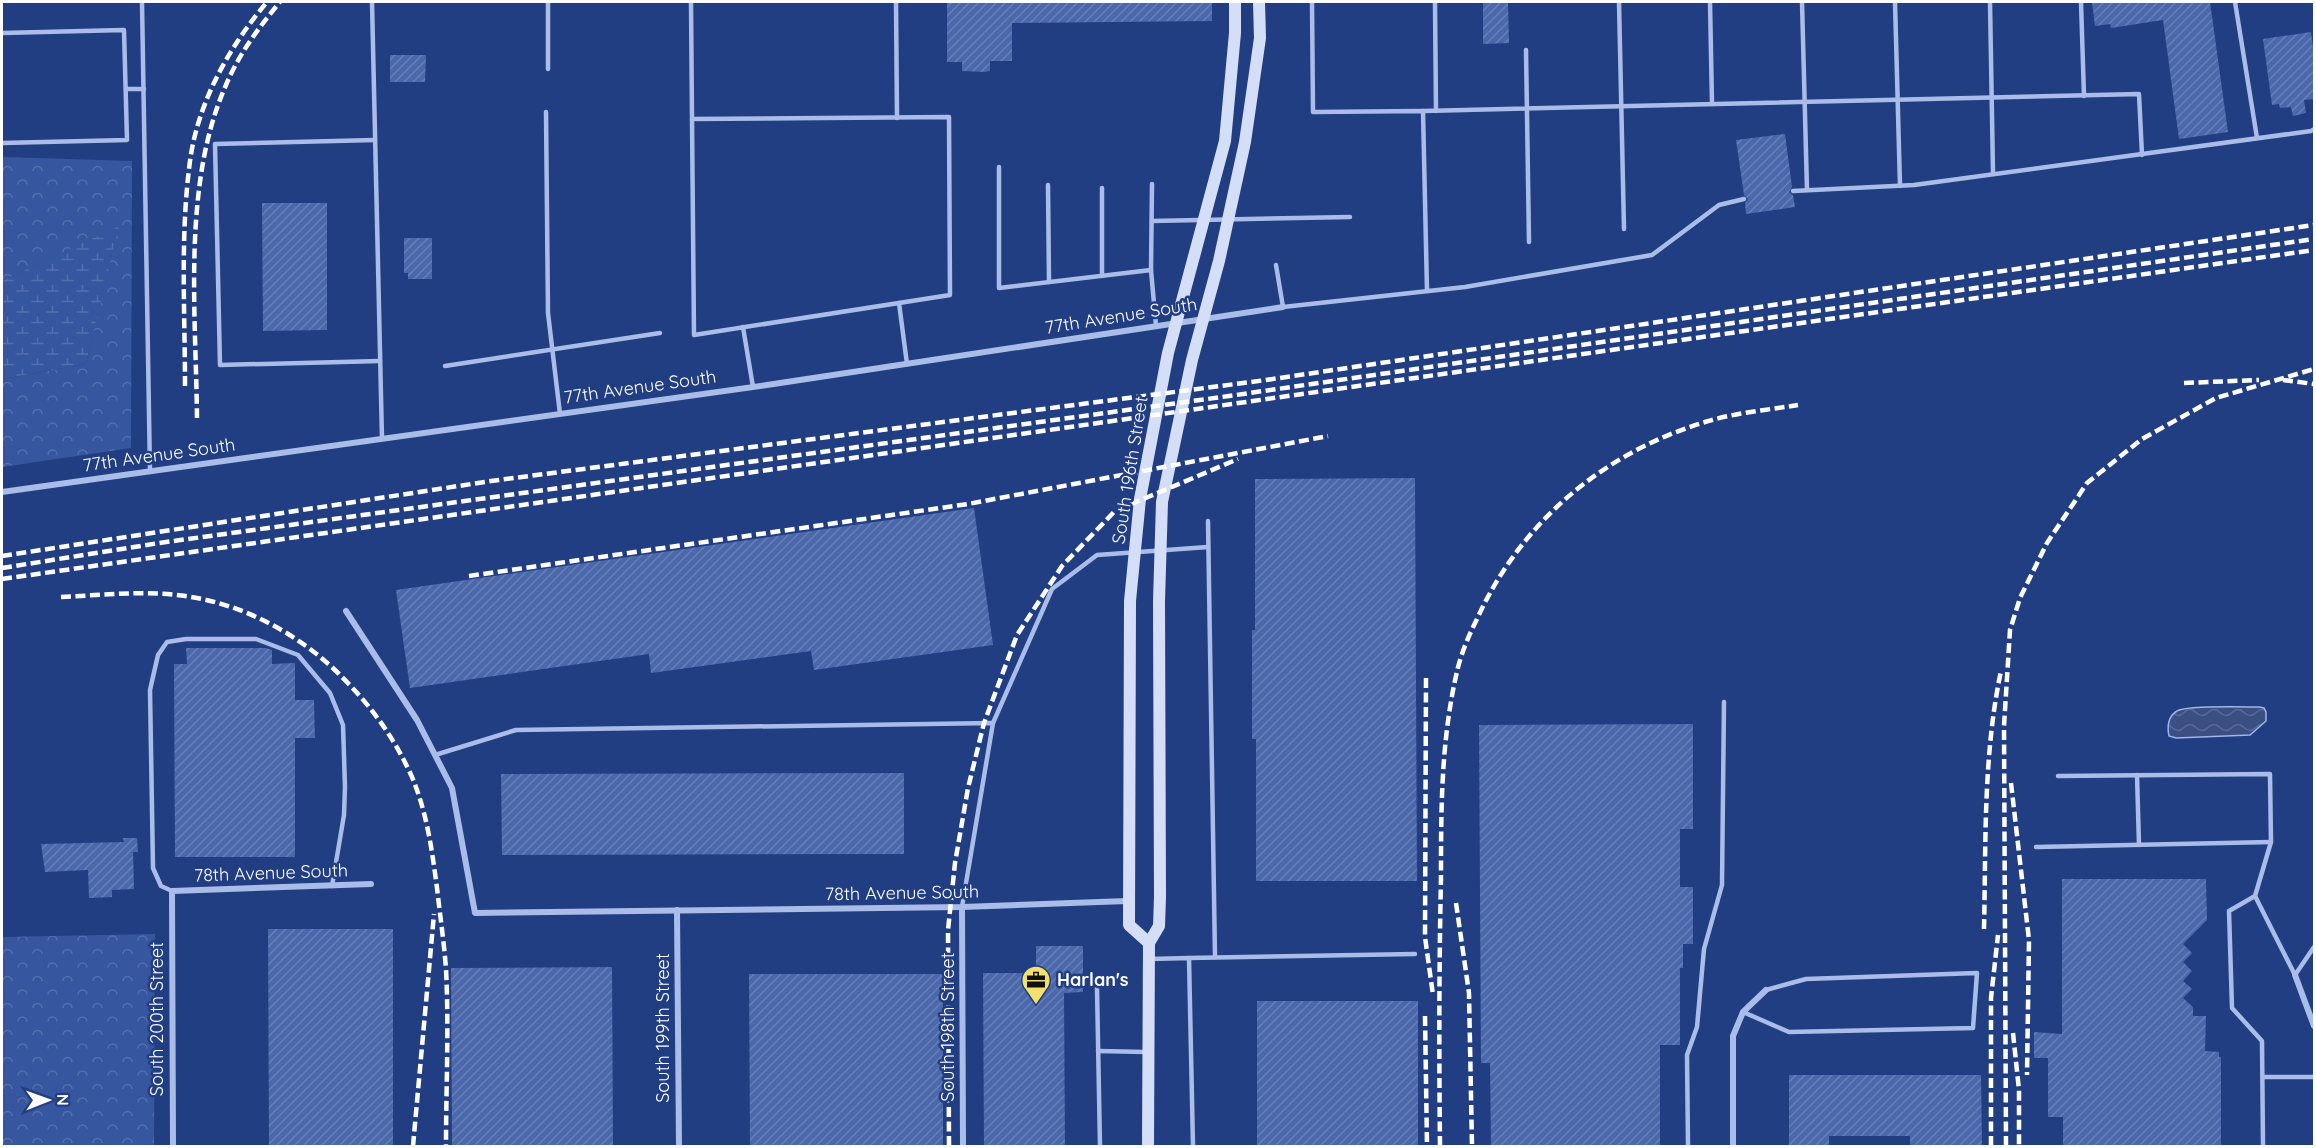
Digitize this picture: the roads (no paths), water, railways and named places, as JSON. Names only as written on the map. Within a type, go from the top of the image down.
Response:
[{"type":"main road","name":"South 196th Street","points":[[1149,943],[1129,925],[1130,601],[1140,499],[1168,353],[1225,141],[1235,33],[1235,2]]},
{"type":"main road","name":"South 196th Street","points":[[1148,1146],[1149,943],[1159,926],[1159,668],[1162,502],[1192,360],[1219,261],[1245,142],[1260,38],[1259,2]]},
{"type":"street","name":"77th Avenue South","points":[[2,492],[753,387],[1282,308]]},
{"type":"street","points":[[346,611],[417,720],[435,755]]},
{"type":"street","name":"78th Avenue South","points":[[435,755],[452,788],[475,913],[962,907],[1128,901]]},
{"type":"street","name":"78th Avenue South","points":[[172,891],[371,884]]},
{"type":"street","name":"South 200th Street","points":[[172,891],[173,1146]]},
{"type":"street","name":"South 198th Street","points":[[962,907],[963,1146]]},
{"type":"street","name":"South 199th Street","points":[[677,910],[679,1146]]},
{"type":"street","points":[[2295,975],[2314,1026]]},
{"type":"street","points":[[1733,1146],[1733,1036],[1743,1012],[1766,990]]},
{"type":"lane","points":[[142,2],[150,471]]},
{"type":"lane","points":[[372,2],[382,439]]},
{"type":"lane","points":[[548,2],[548,69]]},
{"type":"lane","points":[[692,2],[692,119],[694,335],[950,295],[949,117],[692,119]]},
{"type":"lane","points":[[896,2],[897,118]]},
{"type":"lane","points":[[1311,2],[1313,112],[2139,94],[2142,154]]},
{"type":"lane","points":[[1434,2],[1436,111]]},
{"type":"lane","points":[[1619,2],[1624,229]]},
{"type":"lane","points":[[1710,2],[1712,104]]},
{"type":"lane","points":[[1802,2],[1807,190]]},
{"type":"lane","points":[[1895,2],[1900,186]]},
{"type":"lane","points":[[1990,2],[1993,173]]},
{"type":"lane","points":[[2081,2],[2084,96]]},
{"type":"lane","points":[[2235,2],[2257,138]]},
{"type":"lane","points":[[2,33],[124,30],[127,140],[2,143]]},
{"type":"lane","points":[[1526,50],[1529,242]]},
{"type":"lane","points":[[126,89],[144,89]]},
{"type":"lane","points":[[1423,111],[1427,291]]},
{"type":"lane","points":[[546,112],[548,313],[560,414]]},
{"type":"lane","points":[[1793,191],[1900,186],[2314,129]]},
{"type":"lane","points":[[375,140],[215,144],[215,155],[220,365],[380,361]]},
{"type":"lane","points":[[999,167],[999,288],[1151,270]]},
{"type":"lane","points":[[1152,184],[1151,270],[1156,326]]},
{"type":"lane","points":[[1048,185],[1049,282]]},
{"type":"lane","points":[[1102,188],[1102,276]]},
{"type":"lane","points":[[1276,265],[1282,308],[1465,287],[1652,255],[1719,205],[1744,199]]},
{"type":"lane","points":[[1152,221],[1350,218]]},
{"type":"lane","points":[[898,303],[907,364]]},
{"type":"lane","points":[[743,327],[753,387]]},
{"type":"lane","points":[[445,366],[660,333]]},
{"type":"lane","points":[[1208,520],[1215,957]]},
{"type":"lane","points":[[962,907],[993,723],[1052,589],[1097,555],[1208,547]]},
{"type":"lane","points":[[172,891],[160,886],[153,868],[150,690],[158,655],[167,642],[186,639],[256,639],[298,655],[330,693],[343,726],[345,787],[344,815],[332,886]]},
{"type":"lane","points":[[1688,1146],[1687,1055],[1697,1027],[1704,949],[1722,885],[1724,702]]},
{"type":"lane","points":[[435,755],[516,730],[993,723]]},
{"type":"lane","points":[[2058,776],[2270,774],[2271,842],[2255,896],[2295,975],[2314,947]]},
{"type":"lane","points":[[2137,775],[2139,845]]},
{"type":"lane","points":[[2036,847],[2271,842]]},
{"type":"lane","points":[[2255,896],[2229,910],[2232,1008],[2262,1041],[2263,1146]]},
{"type":"lane","points":[[1149,959],[1415,954]]},
{"type":"lane","points":[[1189,958],[1193,1146]]},
{"type":"lane","points":[[1743,1012],[1789,1032],[1973,1028],[1977,973],[1806,979],[1766,990]]},
{"type":"lane","points":[[1097,988],[1100,1146]]},
{"type":"lane","points":[[1098,1051],[1149,1052]]},
{"type":"lane","points":[[2263,1077],[2314,1077]]},
{"type":"water","points":[[2264,708],[2266,712],[2266,721],[2250,735],[2176,738],[2169,736],[2170,719],[2174,713],[2183,709]]},
{"type":"railway","points":[[185,386],[185,217],[194,139],[217,76],[240,38],[267,2]]},
{"type":"railway","points":[[197,418],[195,249],[197,206],[203,164],[212,123],[231,74],[250,41],[280,2]]},
{"type":"railway","points":[[2,556],[491,481],[1266,380],[2314,225]]},
{"type":"railway","points":[[2,568],[159,543],[1229,396],[2314,239]]},
{"type":"railway","points":[[2,579],[2314,250]]},
{"type":"railway","points":[[2006,1146],[2004,726],[2010,630],[2020,598],[2047,543],[2087,483],[2142,439],[2216,398],[2314,369]]},
{"type":"railway","points":[[2184,383],[2259,380]]},
{"type":"railway","points":[[2283,380],[2314,384]]},
{"type":"railway","points":[[1440,1146],[1443,777],[1447,726],[1456,676],[1462,654],[1474,626],[1495,584],[1517,552],[1542,522],[1569,496],[1600,472],[1668,435],[1705,422],[1798,405]]},
{"type":"railway","points":[[469,576],[968,504],[1328,436]]},
{"type":"railway","points":[[949,1146],[948,930],[955,863],[968,788],[984,723],[1017,635],[1062,566],[1115,511],[1238,459]]},
{"type":"railway","points":[[61,597],[129,593],[180,595],[237,609],[276,627],[311,650],[353,688],[382,724],[412,777],[425,818],[433,860],[446,969],[446,1146]]},
{"type":"railway","points":[[1984,929],[1988,767],[2001,671]]},
{"type":"railway","points":[[1426,678],[1425,937],[1433,995]]},
{"type":"railway","points":[[2011,783],[2029,940],[2027,1075]]},
{"type":"railway","points":[[1456,903],[1469,993],[1472,1146]]},
{"type":"railway","points":[[413,1146],[434,914]]},
{"type":"railway","points":[[1991,1146],[1991,998],[1998,935]]},
{"type":"railway","points":[[1425,1016],[1427,1146]]},
{"type":"railway","points":[[2013,1033],[2019,1090],[2019,1146]]},
{"type":"place","name":"Harlan's","points":[[1036,1006]]}]
